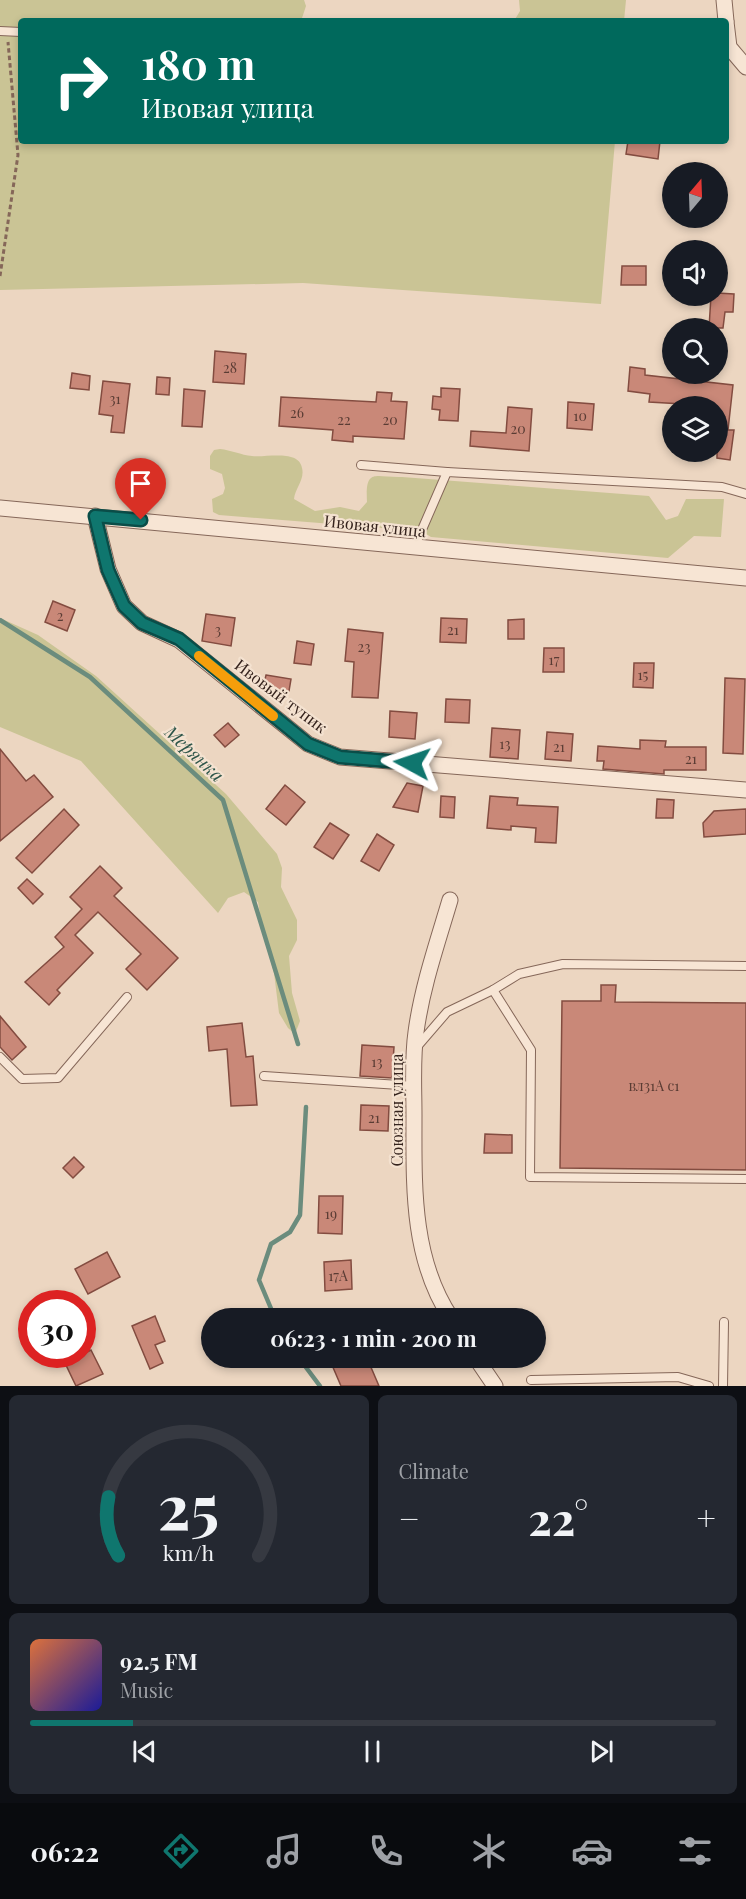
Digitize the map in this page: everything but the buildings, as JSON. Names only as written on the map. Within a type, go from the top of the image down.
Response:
[{"type":"street","points":[[724,0],[726,18]]},
{"type":"street","points":[[729,47],[746,67]]},
{"type":"street","name":"Ивовая улица","points":[[0,508],[746,578]]},
{"type":"street","name":"Ивовый тупик","points":[[95,516],[108,570],[124,606],[142,623],[179,639],[308,744],[340,757],[746,790]]},
{"type":"street","name":"Союзная улица","points":[[446,1308],[424,1258],[417,1223],[414,1086],[416,1034],[427,975],[450,900]]},
{"type":"street","points":[[483,1368],[495,1386]]},
{"type":"lane","points":[[361,465],[722,487],[746,494]]},
{"type":"lane","points":[[414,548],[447,472]]},
{"type":"lane","points":[[415,1050],[447,1012],[494,990],[519,974],[562,964],[746,966]]},
{"type":"lane","points":[[494,990],[531,1050],[530,1177],[746,1179]]},
{"type":"lane","points":[[0,1057],[22,1079],[58,1078],[127,997]]},
{"type":"lane","points":[[264,1076],[414,1086]]},
{"type":"lane","points":[[723,1386],[724,1322]]},
{"type":"lane","points":[[531,1380],[678,1377],[709,1386]]},
{"type":"path","points":[[0,276],[18,155],[4,31]]},
{"type":"shaded area","points":[[0,0],[304,0],[306,6],[302,18],[18,18],[18,144],[615,144],[601,304],[303,283],[0,290]]},
{"type":"shaded area","points":[[519,0],[626,0],[624,18],[516,18],[520,11]]},
{"type":"shaded area","points":[[220,449],[252,456],[295,458],[300,462],[303,472],[294,499],[315,511],[340,507],[359,511],[367,502],[370,479],[379,476],[402,477],[649,496],[666,520],[678,516],[686,499],[724,499],[721,537],[694,536],[668,558],[431,537],[415,527],[395,529],[219,515],[213,512],[212,499],[223,494],[225,488],[222,474],[210,469],[210,456],[214,450]]},
{"type":"shaded area","points":[[0,618],[38,635],[96,676],[226,794],[277,854],[282,868],[281,887],[297,920],[297,940],[289,956],[292,993],[300,1021],[295,1034],[288,1028],[279,1013],[274,973],[264,938],[258,902],[244,892],[228,898],[218,913],[81,761],[0,727]]},
{"type":"waterway","name":"Мерянка","points":[[0,620],[90,677],[223,800],[298,1044]]},
{"type":"waterway","name":"Мерянка","points":[[271,1308],[259,1280],[271,1244],[290,1232],[300,1215],[306,1107]]},
{"type":"waterway","name":"Мерянка","points":[[306,1368],[320,1386]]},
{"type":"slow traffic","points":[[199,656],[273,716]]},
{"type":"route","points":[[141,520],[95,516],[108,570],[124,606],[142,623],[179,639],[308,744],[340,757],[412,763]]}]
